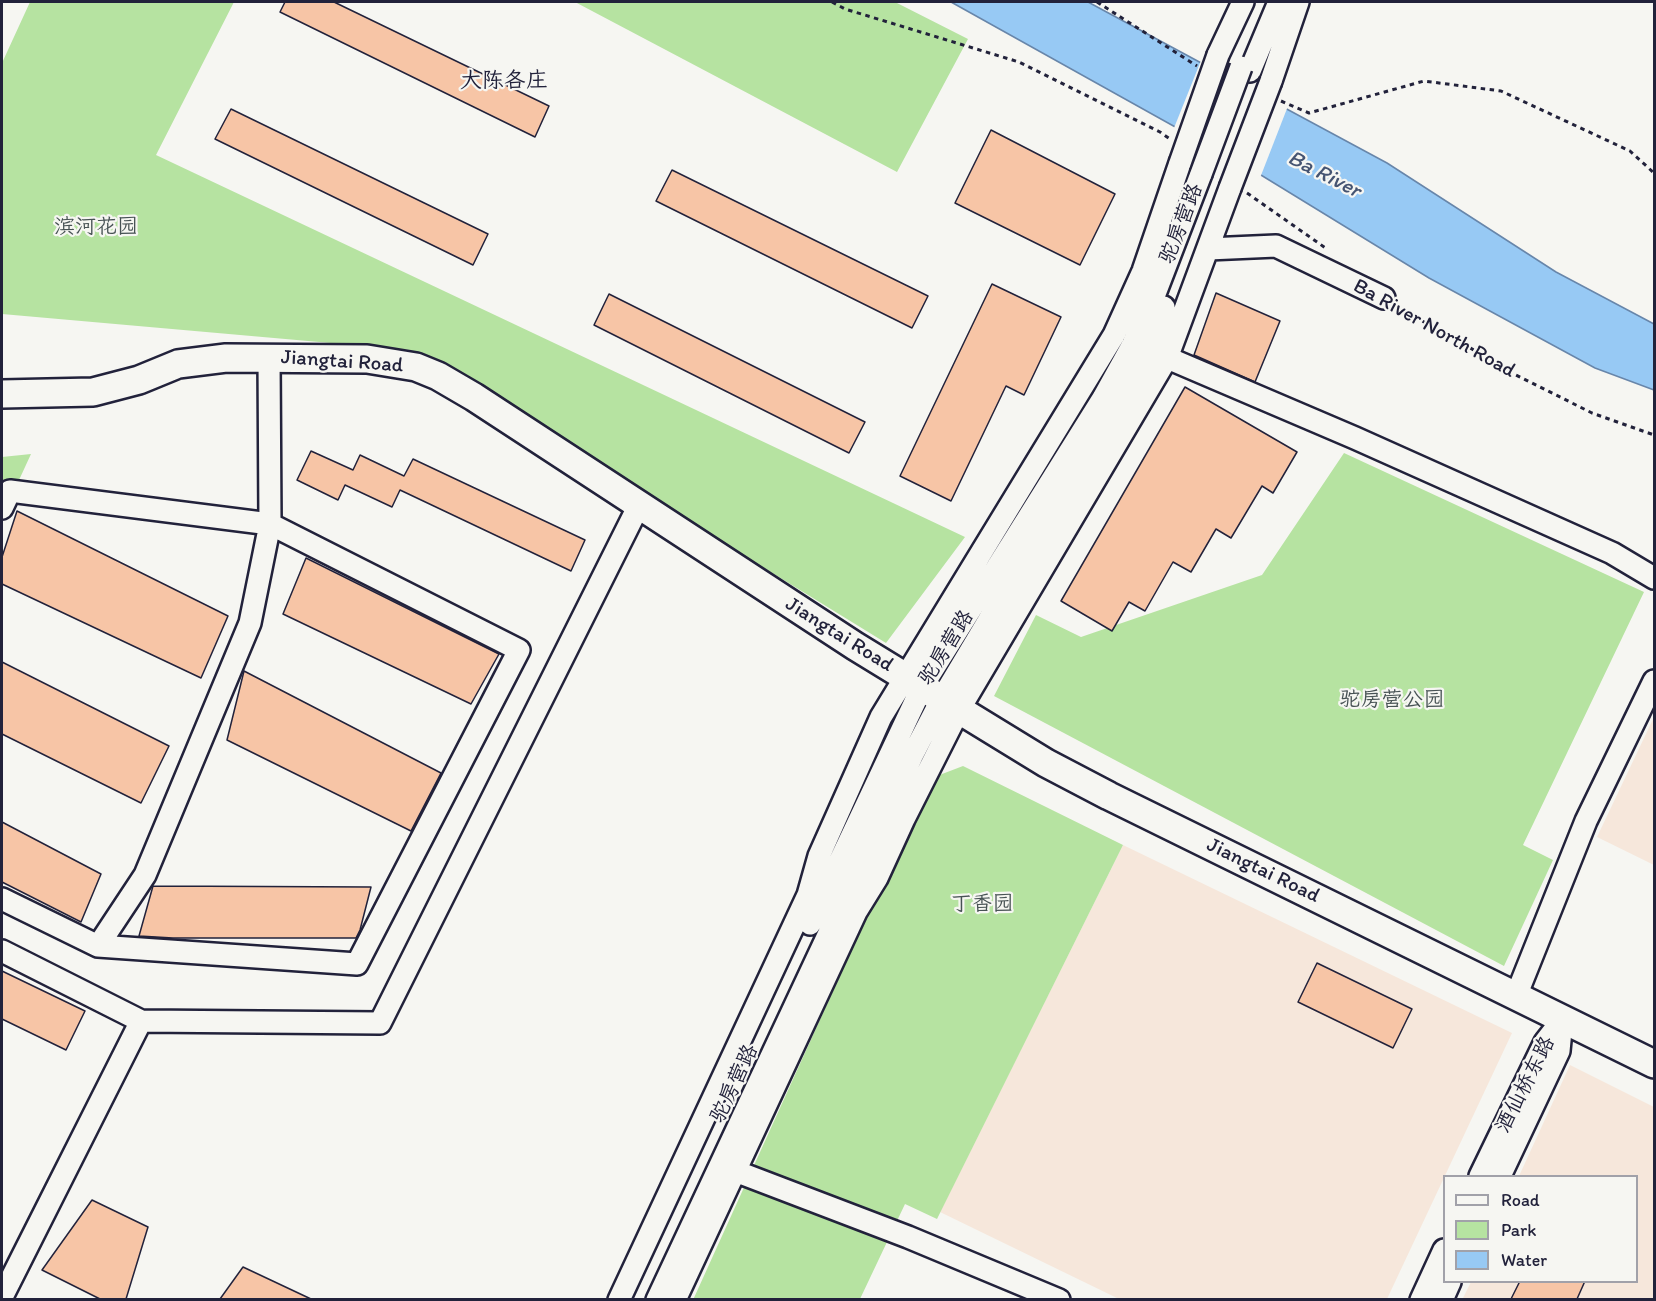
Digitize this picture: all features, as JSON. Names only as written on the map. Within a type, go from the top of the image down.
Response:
[{"type":"main road","name":"Jiangtai Road","points":[[2,394],[93,392],[139,380],[178,364],[226,358],[367,359],[427,371],[474,397],[855,646],[1046,763],[1654,1064]]},
{"type":"street","points":[[932,693],[1114,335],[1143,271],[1179,154],[1218,55],[1243,2]]},
{"type":"street","name":"驼房营路","points":[[634,1299],[932,693],[1103,398],[1150,351],[1221,183],[1246,69],[1267,2]]},
{"type":"street","name":"驼房营路","points":[[1246,69],[1279,2]]},
{"type":"street","points":[[619,1299],[808,895],[819,856],[881,717],[932,693],[1150,351],[1208,249],[1221,183],[1274,90],[1298,2]]},
{"type":"street","name":"Ba River North Road","points":[[1208,249],[1276,246],[1384,298]]},
{"type":"street","points":[[1114,335],[1355,438],[1601,548],[1654,578]]},
{"type":"street","points":[[98,946],[145,875],[250,623],[270,524],[269,357]]},
{"type":"street","points":[[2,508],[10,491],[270,524],[519,650],[357,964],[98,946],[2,899]]},
{"type":"street","points":[[2,951],[141,1021],[380,1023],[639,505]]},
{"type":"street","points":[[1516,996],[1586,821],[1654,681]]},
{"type":"street","name":"驼房营路","points":[[657,1299],[728,1168],[912,756],[932,693]]},
{"type":"street","name":"酒仙桥东路","points":[[1480,1175],[1545,1042],[1563,1019]]},
{"type":"street","name":"酒仙桥东路","points":[[1500,1175],[1559,1051],[1563,1019]]},
{"type":"street","points":[[2,1296],[141,1021]]},
{"type":"street","points":[[675,1299],[728,1168],[908,1236],[1059,1299]]},
{"type":"street","points":[[1421,1299],[1443,1252]]},
{"type":"street","points":[[1442,1299],[1449,1283]]},
{"type":"path","points":[[832,2],[845,9],[1018,62],[1160,132],[1179,154]]},
{"type":"path","points":[[1097,2],[1200,68]]},
{"type":"path","points":[[1274,90],[1309,113],[1424,81],[1501,91],[1630,151],[1654,173]]},
{"type":"path","points":[[1221,183],[1331,252]]},
{"type":"path","name":"Ba River North Road","points":[[1384,298],[1508,371],[1592,413],[1654,435]]},
{"type":"shaded area","points":[[1654,717],[1654,865],[1597,837]]},
{"type":"shaded area","points":[[1123,845],[1512,1033],[1445,1175],[1443,1175],[1443,1180],[1387,1299],[1119,1299],[940,1212]]},
{"type":"shaded area","points":[[1570,1065],[1654,1107],[1654,1299],[1462,1300],[1470,1283],[1638,1283],[1638,1175],[1519,1175]]},
{"type":"green space","name":"滨河花园","points":[[30,2],[234,2],[156,155],[965,537],[886,643],[410,350],[2,314],[2,63]]},
{"type":"green space","points":[[575,2],[895,2],[968,39],[897,172]]},
{"type":"green space","name":"驼房营公园","points":[[1344,453],[1644,592],[1523,845],[1553,860],[1504,966],[994,696],[1036,615],[1081,637],[1262,575]]},
{"type":"green space","points":[[31,454],[2,517],[2,457]]},
{"type":"green space","name":"丁香园","points":[[963,766],[1123,845],[937,1219],[905,1204],[860,1299],[693,1300],[929,779]]},
{"type":"water","name":"Ba River","points":[[951,2],[1088,2],[1387,163],[1556,272],[1654,324],[1654,390],[1595,368],[1429,278],[1256,172]]},
{"type":"pier","points":[[1202,58],[1288,106],[1260,178],[1174,128]]},
{"type":"building","points":[[285,2],[334,2],[549,106],[535,137],[280,12]]},
{"type":"building","points":[[231,109],[488,234],[473,265],[215,139]]},
{"type":"building","points":[[991,130],[1115,194],[1080,265],[955,203]]},
{"type":"building","points":[[672,170],[928,296],[912,328],[656,201]]},
{"type":"building","points":[[992,284],[1061,317],[1024,395],[1006,386],[951,501],[900,476]]},
{"type":"building","points":[[1216,293],[1280,321],[1255,382],[1194,355]]},
{"type":"building","points":[[609,294],[865,422],[849,453],[594,325]]},
{"type":"building","points":[[1185,387],[1297,452],[1273,493],[1262,486],[1231,538],[1216,529],[1191,572],[1173,562],[1145,611],[1129,602],[1112,631],[1061,601]]},
{"type":"building","points":[[311,451],[353,470],[360,455],[404,476],[413,459],[585,540],[571,571],[400,490],[392,507],[345,485],[338,500],[297,480]]},
{"type":"building","points":[[17,511],[228,616],[201,678],[2,584],[2,557]]},
{"type":"building","points":[[306,558],[499,654],[471,704],[283,614]]},
{"type":"building","points":[[2,662],[169,746],[141,803],[2,734]]},
{"type":"building","points":[[244,671],[441,773],[411,831],[227,740]]},
{"type":"building","points":[[2,822],[101,874],[81,922],[2,882]]},
{"type":"building","points":[[153,886],[371,887],[356,938],[139,936]]},
{"type":"building","points":[[1317,963],[1412,1009],[1393,1048],[1298,1002]]},
{"type":"building","points":[[2,971],[85,1011],[66,1050],[2,1019]]},
{"type":"building","points":[[92,1200],[148,1227],[126,1299],[100,1299],[42,1270]]},
{"type":"building","points":[[243,1267],[311,1299],[220,1299]]},
{"type":"building","points":[[1519,1283],[1584,1283],[1577,1299],[1511,1299]]},
{"type":"district","name":"大陈各庄","points":[[504,81]]}]
